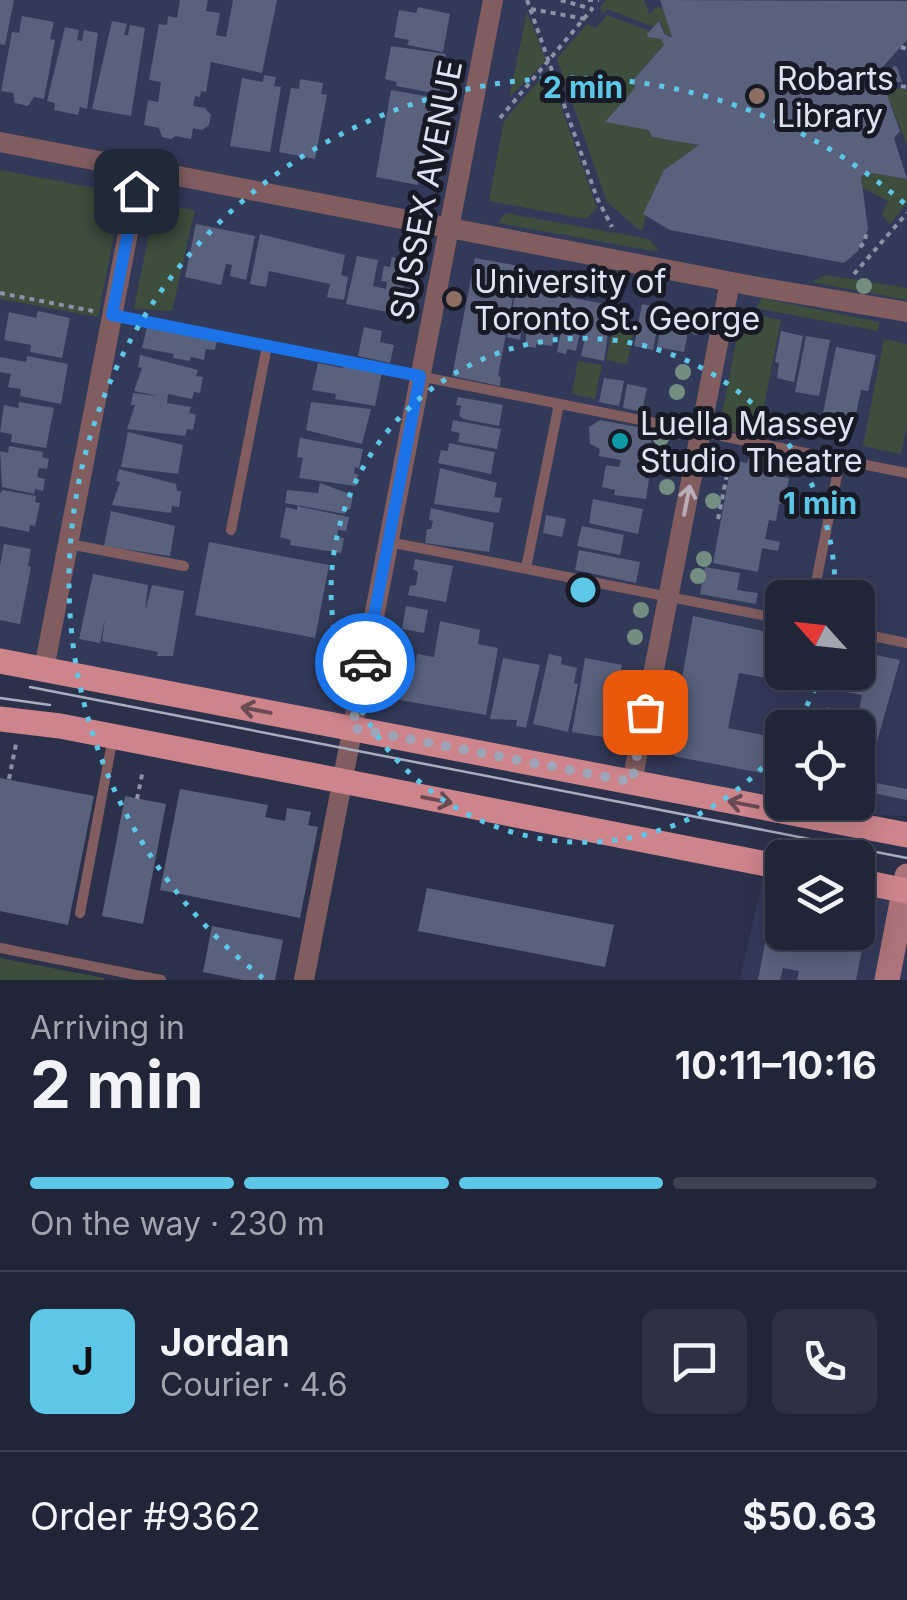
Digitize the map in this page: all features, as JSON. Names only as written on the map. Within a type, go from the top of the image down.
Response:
[{"type":"main road","points":[[0,661],[907,835]]},
{"type":"main road","points":[[0,719],[342,780],[765,864]]},
{"type":"main road","points":[[875,883],[906,886],[887,980]]},
{"type":"street","name":"SUSSEX AVENUE","points":[[304,980],[493,0]]},
{"type":"street","points":[[0,142],[730,282],[907,312]]},
{"type":"street","points":[[44,668],[140,170]]},
{"type":"street","points":[[632,782],[730,282]]},
{"type":"lane","points":[[112,315],[907,473]]},
{"type":"lane","points":[[231,530],[267,346]]},
{"type":"lane","points":[[526,568],[558,404]]},
{"type":"lane","points":[[817,580],[840,460]]},
{"type":"lane","points":[[388,542],[765,615]]},
{"type":"lane","points":[[68,544],[184,566]]},
{"type":"lane","points":[[875,636],[907,643]]},
{"type":"lane","points":[[80,913],[113,737]]},
{"type":"lane","points":[[0,948],[160,980]]},
{"type":"path","points":[[528,0],[597,198],[612,228]]},
{"type":"path","points":[[500,118],[592,9],[560,0]]},
{"type":"path","points":[[588,0],[599,0]]},
{"type":"path","points":[[531,9],[584,20]]},
{"type":"path","points":[[890,84],[907,88]]},
{"type":"path","points":[[854,274],[907,212]]},
{"type":"path","points":[[863,241],[876,248]]},
{"type":"path","points":[[0,293],[112,315]]},
{"type":"path","points":[[708,517],[719,519],[729,462]]},
{"type":"path","points":[[8,779],[16,744]]},
{"type":"path","points":[[137,798],[142,770]]},
{"type":"shaded area","name":"University of Toronto St. George","points":[[0,0],[907,0],[907,816],[875,815],[875,710],[765,710],[765,795],[0,650]]},
{"type":"shaded area","points":[[763,877],[765,950],[875,950],[875,897],[907,903],[907,980],[740,980]]},
{"type":"green space","points":[[606,0],[644,0],[650,15],[656,7],[663,8],[672,36],[665,35],[661,22],[653,27],[608,9],[603,13],[600,7]]},
{"type":"green space","points":[[527,12],[546,60],[509,98]]},
{"type":"green space","points":[[607,15],[650,31],[648,37],[661,39],[664,45],[633,80],[635,88],[606,121],[649,130],[653,137],[699,145],[664,170],[644,213],[643,229],[607,202],[557,59],[587,24],[596,28]]},
{"type":"green space","points":[[548,70],[597,208],[586,219],[489,201],[504,121]]},
{"type":"green space","points":[[884,86],[907,90],[907,145]]},
{"type":"green space","points":[[0,170],[122,193],[98,317],[0,299]]},
{"type":"green space","points":[[866,172],[907,179],[907,203],[890,224],[882,215],[888,201],[863,188],[861,177]]},
{"type":"green space","points":[[155,203],[195,210],[172,311],[134,309]]},
{"type":"green space","points":[[505,213],[649,239],[659,252],[499,223]]},
{"type":"green space","points":[[825,275],[907,288],[907,300],[812,282]]},
{"type":"green space","points":[[762,298],[879,322],[878,331],[756,308]]},
{"type":"green space","points":[[742,312],[781,320],[758,437],[719,429]]},
{"type":"green space","points":[[614,320],[635,324],[627,364],[606,360]]},
{"type":"green space","points":[[884,339],[907,344],[907,425],[901,454],[863,446]]},
{"type":"green space","points":[[578,361],[602,365],[595,399],[572,394]]},
{"type":"green space","points":[[0,958],[104,978],[104,980],[0,980]]},
{"type":"building","points":[[0,0],[14,0],[5,45],[0,44]]},
{"type":"building","points":[[180,0],[208,0],[206,11],[220,13],[216,35],[226,37],[233,0],[277,0],[262,73],[211,62],[206,92],[195,96],[193,106],[205,108],[211,115],[209,125],[202,130],[193,128],[191,139],[162,137],[159,128],[144,125],[148,100],[158,102],[161,82],[149,80],[159,24],[167,25],[168,16],[177,18]]},
{"type":"building","name":"Robarts Library","points":[[660,0],[907,1],[907,40],[879,71],[884,77],[897,67],[902,82],[886,82],[884,86],[900,131],[894,138],[907,179],[866,172],[861,177],[868,229],[858,251],[844,263],[670,230],[643,214],[664,170],[699,145],[652,137],[649,130],[605,122],[635,88],[633,80],[664,45],[661,39],[647,34],[659,21],[665,35],[672,37]]},
{"type":"building","points":[[418,7],[450,14],[443,52],[407,45],[409,40],[394,37],[399,10],[416,13]]},
{"type":"building","points":[[22,16],[54,22],[50,39],[55,40],[44,99],[34,97],[28,106],[15,103],[13,93],[1,91],[12,32],[19,33]]},
{"type":"building","points":[[112,21],[127,24],[124,35],[128,35],[130,25],[145,28],[131,116],[92,109]]},
{"type":"building","points":[[65,27],[79,30],[77,40],[82,41],[84,30],[98,33],[87,109],[80,107],[78,115],[54,110],[55,103],[47,101]]},
{"type":"building","points":[[391,46],[446,54],[439,94],[396,86],[397,82],[385,79]]},
{"type":"building","points":[[264,75],[276,77],[274,86],[281,87],[270,152],[230,146],[242,78],[263,82]]},
{"type":"building","points":[[300,79],[323,83],[321,94],[327,95],[315,159],[279,152],[291,88],[299,89]]},
{"type":"building","points":[[391,90],[436,98],[428,139],[435,140],[431,159],[423,157],[418,185],[376,177]]},
{"type":"building","points":[[196,224],[255,236],[246,280],[230,276],[232,265],[226,264],[221,285],[185,277]]},
{"type":"building","points":[[260,234],[345,255],[341,275],[348,277],[344,300],[327,297],[330,284],[269,271],[266,287],[250,284]]},
{"type":"building","points":[[357,256],[378,260],[373,286],[386,289],[387,282],[381,281],[384,266],[390,267],[392,257],[409,261],[398,314],[346,304]]},
{"type":"building","points":[[475,258],[519,266],[498,376],[500,386],[452,376]]},
{"type":"building","points":[[520,270],[537,273],[535,281],[563,286],[561,296],[612,305],[604,361],[581,356],[586,334],[580,332],[576,351],[567,349],[566,354],[557,352],[561,332],[555,331],[552,346],[525,346],[529,312],[525,312],[520,340],[507,337]]},
{"type":"building","points":[[642,304],[661,308],[653,350],[634,346]]},
{"type":"building","points":[[664,307],[692,312],[684,352],[657,347]]},
{"type":"building","points":[[38,311],[70,318],[62,358],[30,352],[31,345],[4,340],[9,312],[36,318]]},
{"type":"building","points":[[147,327],[217,340],[215,350],[206,349],[204,360],[191,357],[190,361],[142,348]]},
{"type":"building","points":[[364,327],[382,331],[380,342],[394,345],[390,363],[358,356]]},
{"type":"building","points":[[781,331],[803,336],[794,382],[777,378],[779,363],[775,362]]},
{"type":"building","points":[[806,336],[830,340],[819,396],[795,392]]},
{"type":"building","points":[[836,347],[876,355],[868,391],[861,390],[853,429],[821,423]]},
{"type":"building","points":[[140,355],[198,370],[196,376],[203,377],[200,393],[194,392],[192,399],[168,394],[167,403],[191,407],[189,413],[196,415],[193,430],[187,429],[185,436],[127,429],[135,405],[131,405],[133,393],[158,396],[134,391],[142,368],[138,367]]},
{"type":"building","points":[[27,356],[68,364],[61,404],[20,396],[21,389],[8,387],[11,374],[0,372],[0,357],[26,362]]},
{"type":"building","points":[[318,363],[343,368],[344,363],[382,372],[375,406],[335,399],[336,394],[312,390]]},
{"type":"building","points":[[604,378],[624,381],[619,406],[599,402]]},
{"type":"building","points":[[627,384],[647,388],[642,412],[623,408]]},
{"type":"building","points":[[458,397],[503,405],[499,426],[463,419],[459,415],[461,406],[456,405]]},
{"type":"building","points":[[19,402],[54,408],[46,448],[11,442],[12,434],[0,432],[4,405],[18,408]]},
{"type":"building","points":[[311,402],[371,409],[362,444],[306,430]]},
{"type":"building","points":[[766,413],[791,418],[787,437],[762,432]]},
{"type":"building","points":[[453,420],[501,429],[497,449],[458,442],[460,433],[451,431]]},
{"type":"building","points":[[600,420],[653,430],[646,466],[646,499],[614,495],[615,490],[602,487],[606,465],[619,467],[621,460],[599,456],[600,449],[590,444],[589,427]]},
{"type":"building","points":[[128,432],[183,445],[178,474],[121,467]]},
{"type":"building","points":[[300,438],[363,449],[359,468],[355,467],[356,486],[299,478],[303,458],[297,457]]},
{"type":"building","points":[[449,443],[495,452],[491,474],[438,463],[441,450],[448,451]]},
{"type":"building","points":[[9,446],[43,452],[42,457],[49,459],[47,469],[39,468],[37,477],[45,479],[43,491],[35,489],[34,494],[2,487],[0,451],[8,453]]},
{"type":"building","points":[[749,458],[758,460],[756,472],[789,478],[784,504],[779,504],[776,521],[769,520],[765,539],[780,542],[778,551],[762,548],[758,572],[713,563],[732,460],[747,463]]},
{"type":"building","points":[[440,468],[497,483],[494,497],[502,498],[499,513],[434,504]]},
{"type":"building","points":[[119,469],[176,484],[177,491],[181,491],[179,507],[172,506],[171,513],[112,505],[120,482],[116,481]]},
{"type":"building","points":[[320,483],[353,495],[350,510],[346,509],[345,514],[285,503],[287,490],[318,493]]},
{"type":"building","points":[[3,490],[36,496],[35,502],[40,503],[35,526],[30,525],[29,532],[0,526]]},
{"type":"building","points":[[593,499],[643,509],[638,534],[589,523]]},
{"type":"building","points":[[297,506],[349,517],[346,531],[338,530],[337,537],[344,538],[341,553],[290,545],[291,540],[280,537],[286,507],[297,510]]},
{"type":"building","points":[[431,508],[494,523],[489,552],[425,543],[433,521],[429,520]]},
{"type":"building","points":[[111,511],[175,526],[170,556],[104,546]]},
{"type":"building","points":[[546,515],[566,519],[562,537],[543,533]]},
{"type":"building","points":[[582,526],[624,535],[620,555],[577,546]]},
{"type":"building","points":[[209,542],[329,565],[315,638],[195,615]]},
{"type":"building","points":[[4,544],[31,549],[20,624],[0,620]]},
{"type":"building","points":[[579,550],[640,562],[636,583],[575,570]]},
{"type":"building","points":[[415,559],[453,566],[446,602],[408,595],[410,586],[416,585]]},
{"type":"building","points":[[705,567],[740,573],[737,590],[758,593],[756,604],[700,594]]},
{"type":"building","points":[[93,574],[148,585],[145,610],[152,585],[184,591],[173,656],[157,656],[158,652],[102,641],[105,619],[100,643],[79,639]]},
{"type":"building","points":[[406,606],[428,610],[424,633],[402,629]]},
{"type":"building","points":[[693,616],[765,631],[765,678],[739,673],[728,728],[765,736],[765,774],[673,756],[680,719],[675,718]]},
{"type":"building","points":[[440,621],[480,630],[478,644],[498,648],[486,715],[388,698],[393,667],[414,670],[417,654],[434,657]]},
{"type":"building","points":[[549,654],[562,657],[561,664],[577,668],[574,683],[578,684],[568,732],[533,724]]},
{"type":"building","points":[[875,655],[900,660],[875,749],[875,710],[859,710],[862,695],[834,690],[875,690]]},
{"type":"building","points":[[503,658],[540,665],[526,728],[516,726],[517,720],[490,719]]},
{"type":"building","points":[[585,658],[622,665],[609,738],[572,732]]},
{"type":"building","points":[[0,778],[94,796],[68,925],[0,911]]},
{"type":"building","points":[[875,783],[907,789],[907,800],[875,793]]},
{"type":"building","points":[[180,789],[268,805],[265,817],[285,821],[287,808],[311,812],[308,825],[318,827],[300,918],[160,890]]},
{"type":"building","points":[[125,796],[166,804],[143,924],[102,916]]},
{"type":"building","points":[[427,888],[614,925],[605,967],[418,931]]},
{"type":"building","points":[[212,926],[283,940],[275,980],[243,980],[203,972]]},
{"type":"building","points":[[765,943],[765,950],[862,950],[856,980],[797,980],[799,971],[783,968],[780,980],[758,980]]},
{"type":"tram line","points":[[30,687],[907,858]]},
{"type":"tram line","points":[[0,698],[50,705]]},
{"type":"way so far","points":[[365,663],[352,728],[632,782],[645,712]]},
{"type":"place","name":"Robarts Library","points":[[757,96]]},
{"type":"place","name":"University of Toronto St. George","points":[[454,299]]},
{"type":"place","name":"Luella Massey Studio Theatre","points":[[620,441]]},
{"type":"route","points":[[136,191],[112,315],[420,376],[365,663]]}]
